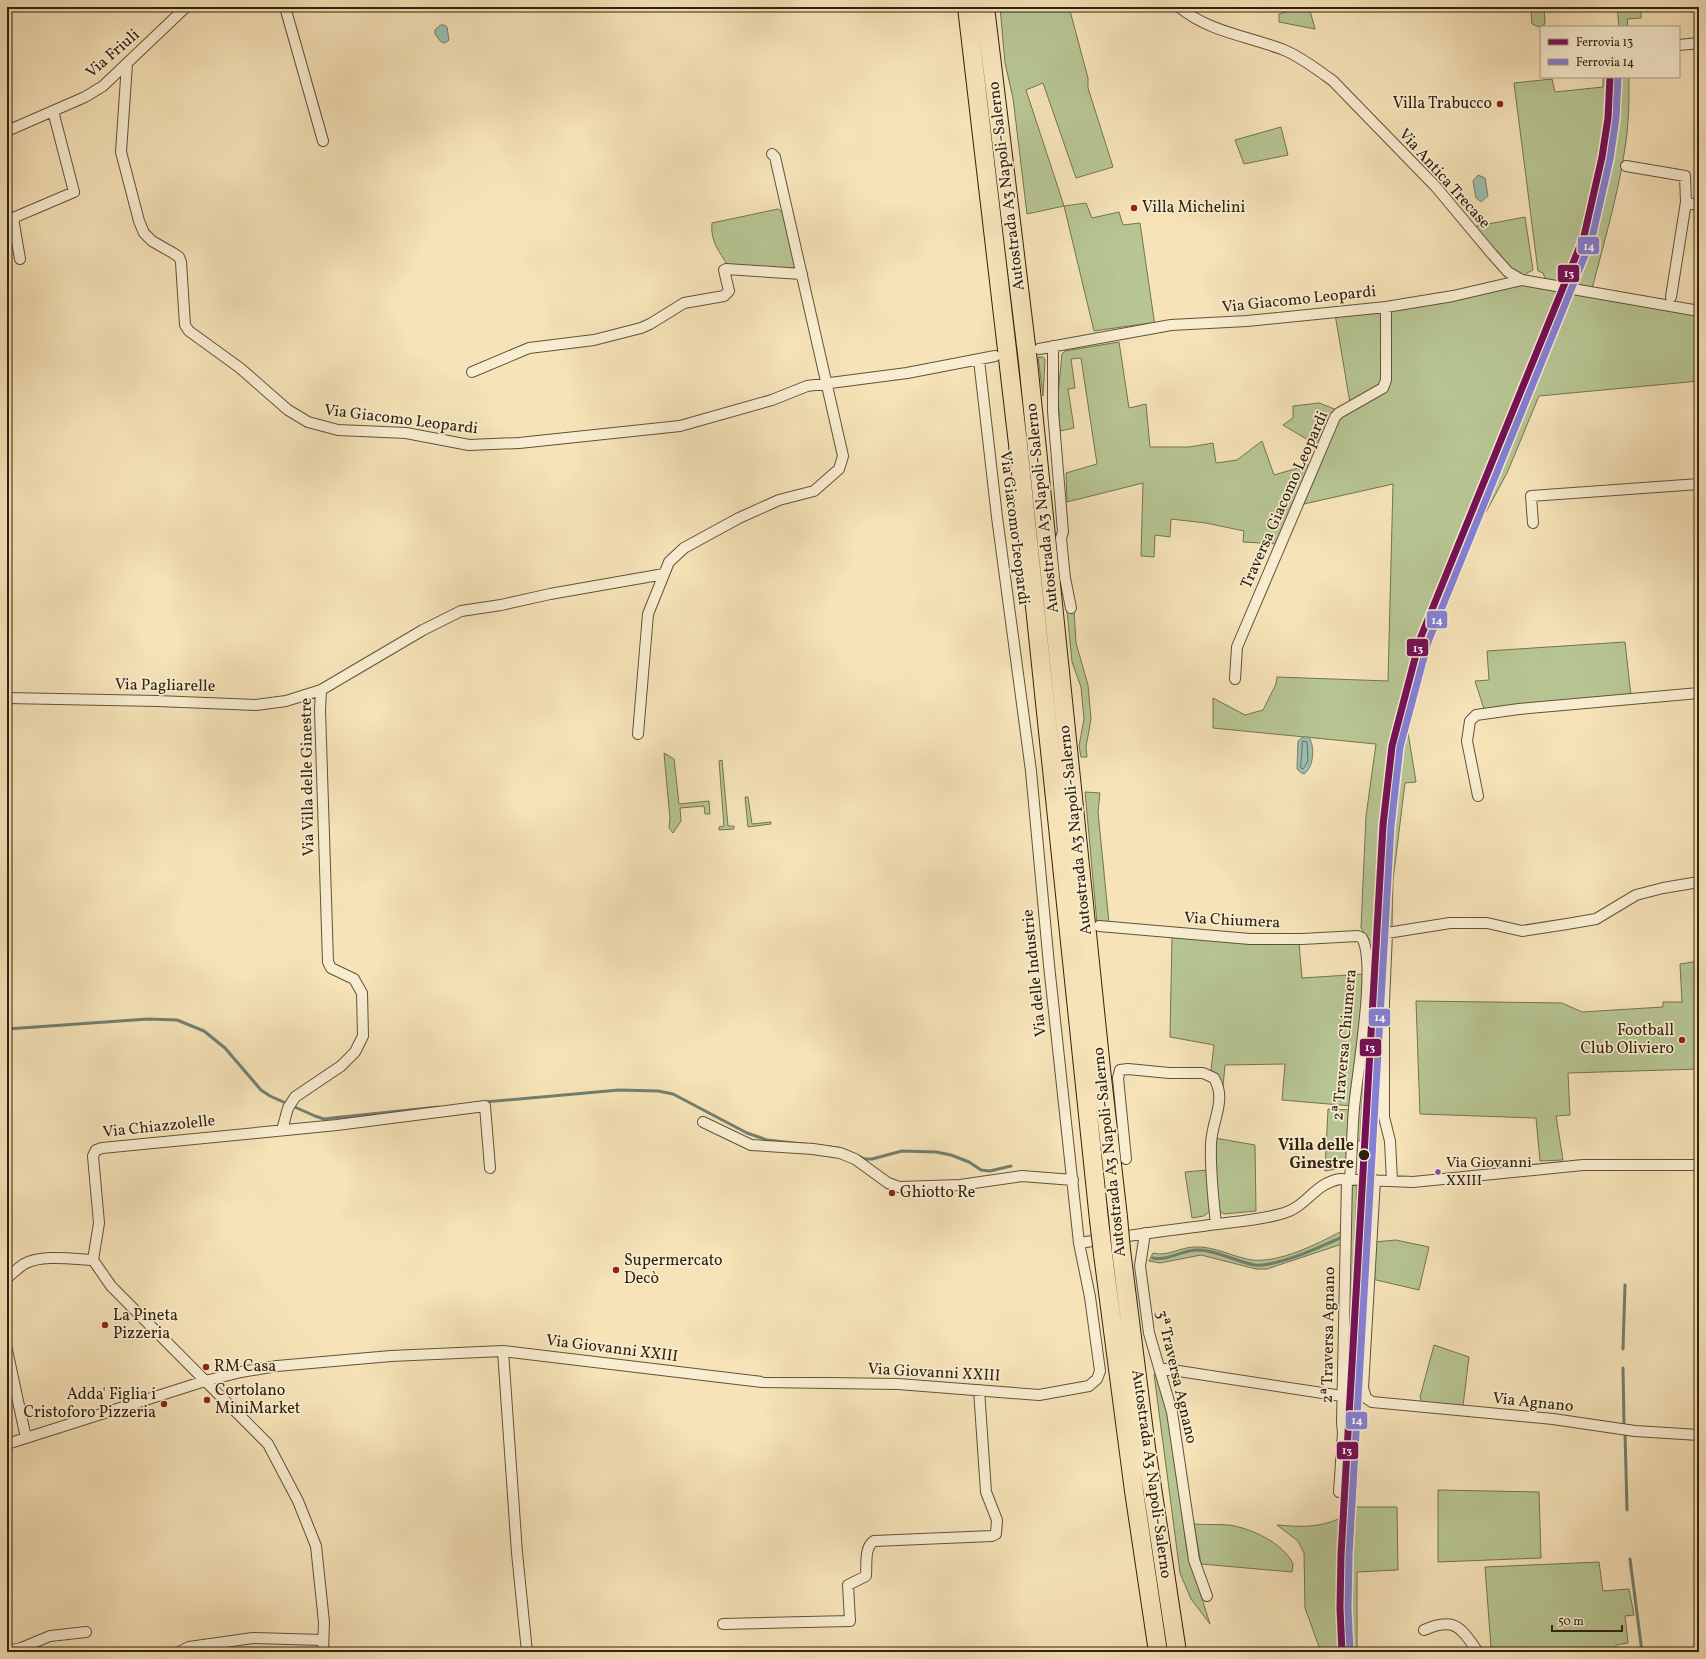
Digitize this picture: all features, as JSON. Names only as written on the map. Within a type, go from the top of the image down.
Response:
[{"type":"highway","name":"Autostrada A3 Napoli-Salerno","points":[[967,7],[1018,444],[1099,1220],[1134,1491],[1158,1652]]},
{"type":"highway","name":"Autostrada A3 Napoli-Salerno","points":[[985,7],[1028,362],[1100,1069],[1121,1250],[1146,1448],[1177,1652]]},
{"type":"street","name":"Via Friuli","points":[[7,131],[85,97],[103,86],[186,7]]},
{"type":"street","points":[[284,7],[323,141]]},
{"type":"street","name":"Via Antica Trecase","points":[[1179,7],[1188,14],[1215,29],[1285,50],[1316,68],[1333,81],[1436,187],[1508,272],[1522,280]]},
{"type":"street","points":[[1680,45],[1699,43]]},
{"type":"street","name":"Via Giacomo Leopardi","points":[[127,64],[121,152],[139,221],[144,233],[152,241],[179,257],[181,262],[185,325],[189,330],[240,368],[288,410],[308,422],[338,430],[406,433],[469,445],[519,442],[680,426],[772,400],[807,386],[895,375],[995,356]]},
{"type":"street","points":[[20,259],[13,218],[74,192],[53,111]]},
{"type":"street","points":[[638,734],[648,614],[669,562],[684,548],[767,505],[814,491],[839,469],[843,456],[828,383],[775,157],[772,154]]},
{"type":"street","points":[[1626,166],[1685,176],[1686,202],[1671,297]]},
{"type":"street","points":[[1686,202],[1699,206]]},
{"type":"street","points":[[472,372],[529,348],[594,340],[650,324],[684,303],[724,296],[728,291],[724,270],[726,269],[802,274]]},
{"type":"street","name":"Via Giacomo Leopardi","points":[[1039,349],[1171,326],[1247,321],[1386,307],[1453,296],[1522,280],[1562,287]]},
{"type":"street","points":[[1573,289],[1699,311]]},
{"type":"street","name":"Traversa Giacomo Leopardi","points":[[1235,679],[1237,647],[1335,417],[1338,413],[1383,388],[1386,380],[1386,307]]},
{"type":"street","points":[[1053,346],[1052,398],[1063,532],[1061,538],[1065,578],[1071,608]]},
{"type":"street","name":"Via Giacomo Leopardi","points":[[979,360],[997,517],[1022,700]]},
{"type":"street","points":[[1533,523],[1531,496],[1699,484]]},
{"type":"street","name":"Via Villa delle Ginestre","points":[[282,1130],[289,1106],[300,1094],[341,1066],[355,1052],[362,1036],[362,993],[354,979],[331,968],[328,962],[320,710],[321,690],[423,630],[461,611],[664,574]]},
{"type":"street","name":"Via Pagliarelle","points":[[7,698],[165,701],[256,706],[286,700],[321,690]]},
{"type":"street","points":[[1478,796],[1467,741],[1470,721],[1476,715],[1699,694]]},
{"type":"street","name":"Via delle Industrie","points":[[1022,700],[1079,1242]]},
{"type":"street","points":[[1392,1181],[1390,1140],[1384,1117],[1384,1002],[1387,933],[1450,923],[1487,923],[1522,931],[1567,924],[1596,919],[1636,895],[1663,888],[1699,882]]},
{"type":"street","name":"Via Chiumera","points":[[1099,926],[1250,939],[1302,939],[1358,936],[1362,938]]},
{"type":"street","name":"2ª Traversa Chiumera","points":[[1349,1178],[1354,1108],[1366,1003],[1367,955],[1362,938]]},
{"type":"street","points":[[1126,1159],[1118,1078],[1120,1070],[1128,1069],[1169,1074],[1203,1073],[1214,1078],[1220,1093],[1220,1103],[1212,1134],[1211,1145],[1211,1180],[1216,1224]]},
{"type":"street","name":"Via Chiazzolelle","points":[[93,1260],[99,1223],[93,1159],[96,1150],[102,1148],[337,1125],[484,1106],[490,1168]]},
{"type":"street","points":[[703,1122],[751,1146],[814,1149],[840,1153],[855,1159],[888,1182],[899,1187],[960,1185],[1022,1176],[1073,1180]]},
{"type":"street","points":[[1079,1242],[1284,1214],[1295,1208],[1330,1181],[1349,1178],[1413,1182],[1453,1176],[1583,1165],[1699,1165]]},
{"type":"street","name":"2ª Traversa Agnano","points":[[1339,1492],[1343,1433],[1342,1396],[1349,1178]]},
{"type":"street","name":"Via Agnano","points":[[1375,1180],[1363,1388],[1366,1398],[1372,1402],[1553,1419],[1635,1431],[1699,1435]]},
{"type":"street","name":"3ª Traversa Agnano","points":[[1145,1233],[1140,1266],[1149,1333],[1172,1412],[1194,1560],[1207,1596]]},
{"type":"street","name":"Via Giovanni XXIII","points":[[7,1444],[205,1381],[241,1372],[277,1366],[391,1356],[503,1351],[762,1382],[898,1384],[1039,1395],[1089,1386],[1097,1379],[1100,1370],[1090,1297],[1079,1242]]},
{"type":"street","points":[[7,1278],[24,1264],[32,1260],[63,1258],[93,1260],[111,1286],[268,1444],[298,1500],[316,1546],[324,1622],[322,1640],[323,1652]]},
{"type":"street","points":[[7,1350],[26,1438]]},
{"type":"street","points":[[503,1351],[517,1553],[527,1652]]},
{"type":"street","points":[[1159,1368],[1342,1396]]},
{"type":"street","points":[[723,1624],[850,1621],[848,1585],[866,1576],[868,1548],[874,1541],[992,1536],[996,1534],[997,1520],[986,1492],[978,1390]]},
{"type":"street","points":[[1424,1630],[1438,1624],[1449,1623],[1462,1629],[1478,1652]]},
{"type":"street","points":[[7,1651],[21,1648],[50,1636],[86,1632]]},
{"type":"street","points":[[179,1652],[189,1647],[254,1638],[322,1640]]},
{"type":"green space","points":[[1000,7],[1069,7],[1088,78],[1088,88],[1113,167],[1076,178],[1043,83],[1026,90],[1064,206],[1027,214],[1013,98],[1005,63]]},
{"type":"green space","points":[[1302,7],[1309,7],[1315,29],[1279,22],[1279,14]]},
{"type":"green space","points":[[1531,7],[1544,7],[1545,24],[1539,27],[1532,24]]},
{"type":"green space","points":[[1617,7],[1641,7],[1641,18],[1627,19],[1628,26],[1619,26]]},
{"type":"green space","points":[[1603,78],[1608,78],[1604,130],[1589,209],[1573,260],[1563,285],[1546,281],[1543,273],[1538,271],[1514,83],[1552,79],[1555,92],[1603,87]]},
{"type":"green space","points":[[1620,78],[1629,78],[1628,121],[1622,166],[1592,289],[1574,286],[1600,209],[1612,157],[1619,104]]},
{"type":"green space","points":[[1281,127],[1288,155],[1244,164],[1235,140]]},
{"type":"green space","points":[[1086,203],[1092,218],[1119,212],[1123,225],[1140,223],[1155,326],[1150,323],[1094,331],[1064,206]]},
{"type":"green space","points":[[778,209],[783,213],[795,266],[790,270],[728,266],[718,251],[714,241],[712,235],[712,223]]},
{"type":"green space","points":[[1525,217],[1533,270],[1527,273],[1525,277],[1510,268],[1472,227]]},
{"type":"green space","points":[[1523,284],[1561,290],[1432,604],[1412,659],[1400,699],[1390,752],[1384,800],[1366,1087],[1363,1087],[1360,1141],[1357,1141],[1357,1156],[1354,1156],[1367,938],[1361,928],[1366,816],[1376,744],[1213,728],[1213,698],[1245,715],[1263,710],[1276,684],[1277,677],[1388,681],[1393,484],[1304,504],[1340,414],[1385,392],[1388,310]]},
{"type":"green space","points":[[1571,293],[1699,314],[1699,381],[1539,396],[1507,473],[1486,512],[1481,513]]},
{"type":"green space","points":[[1381,310],[1382,386],[1350,403],[1335,314]]},
{"type":"green space","points":[[1119,342],[1129,408],[1146,404],[1150,447],[1189,447],[1213,443],[1216,463],[1237,460],[1262,441],[1274,475],[1312,464],[1278,544],[1243,542],[1244,531],[1206,523],[1171,519],[1170,537],[1155,535],[1154,557],[1141,556],[1143,483],[1067,502],[1066,473],[1097,464],[1081,358],[1071,359],[1075,388],[1068,389],[1074,428],[1060,431],[1058,395],[1062,354],[1065,351]]},
{"type":"green space","points":[[1038,357],[1043,357],[1045,360],[1043,396]]},
{"type":"green space","points":[[1319,403],[1337,410],[1320,447],[1283,425],[1293,418],[1293,406]]},
{"type":"green space","points":[[1074,609],[1076,643],[1088,685],[1091,719],[1086,747],[1087,757],[1081,757],[1079,746],[1084,719],[1081,687],[1072,662],[1067,611]]},
{"type":"green space","points":[[1625,642],[1631,696],[1484,709],[1475,681],[1489,680],[1487,651]]},
{"type":"green space","points":[[1406,720],[1416,782],[1405,783],[1393,880],[1392,927],[1385,928],[1395,798]]},
{"type":"green space","points":[[664,753],[674,759],[679,804],[709,801],[710,814],[705,814],[704,806],[680,808],[681,821],[673,833],[669,828],[670,819]]},
{"type":"green space","points":[[722,760],[728,826],[734,826],[734,829],[719,830],[719,827],[724,826],[719,761]]},
{"type":"green space","points":[[1085,792],[1100,793],[1098,812],[1109,923],[1097,923]]},
{"type":"green space","points":[[745,797],[748,797],[752,824],[771,822],[771,824],[748,827]]},
{"type":"green space","points":[[1172,937],[1299,943],[1302,978],[1364,974],[1364,1006],[1352,1106],[1282,1100],[1285,1064],[1225,1065],[1223,1087],[1218,1077],[1211,1070],[1214,1045],[1170,1037]]},
{"type":"green space","points":[[1699,961],[1699,1069],[1568,1073],[1570,1115],[1556,1116],[1563,1160],[1540,1161],[1536,1118],[1420,1114],[1416,1001],[1562,1003],[1582,1012],[1663,1007],[1663,1002],[1682,1002],[1680,964]]},
{"type":"green space","points":[[1328,1109],[1352,1110],[1346,1167],[1325,1171]]},
{"type":"green space","points":[[1215,1138],[1255,1145],[1256,1211],[1224,1214],[1218,1210]]},
{"type":"green space","points":[[1207,1170],[1210,1211],[1204,1216],[1192,1218],[1185,1172]]},
{"type":"green space","points":[[1357,1185],[1354,1258],[1357,1259],[1348,1420],[1345,1420],[1350,1186]]},
{"type":"green space","points":[[1342,1231],[1342,1244],[1267,1269],[1256,1269],[1201,1255],[1160,1263],[1149,1261],[1153,1253],[1164,1254],[1190,1247],[1209,1248],[1252,1260],[1274,1259],[1298,1252]]},
{"type":"green space","points":[[1396,1240],[1429,1247],[1419,1290],[1372,1279],[1375,1242]]},
{"type":"green space","points":[[1434,1345],[1469,1357],[1463,1406],[1422,1402],[1420,1397]]},
{"type":"green space","points":[[1154,1374],[1158,1375],[1169,1417],[1187,1551],[1210,1624],[1191,1599],[1180,1573]]},
{"type":"green space","points":[[1438,1490],[1539,1492],[1541,1558],[1438,1562]]},
{"type":"green space","points":[[1352,1507],[1397,1507],[1398,1570],[1357,1572],[1357,1652],[1349,1652],[1348,1615]]},
{"type":"green space","points":[[1341,1518],[1337,1583],[1340,1652],[1321,1652],[1305,1608],[1304,1553],[1298,1541],[1277,1525],[1310,1526],[1325,1524]]},
{"type":"green space","points":[[1194,1524],[1229,1525],[1247,1529],[1256,1533],[1274,1543],[1289,1556],[1293,1564],[1292,1572],[1201,1564]]},
{"type":"green space","points":[[1599,1562],[1603,1591],[1629,1589],[1634,1615],[1625,1616],[1628,1643],[1616,1645],[1616,1652],[1521,1652],[1521,1649],[1491,1647],[1485,1567]]},
{"type":"water","points":[[440,25],[447,27],[449,40],[445,43],[441,42],[435,34],[435,30]]},
{"type":"water","points":[[1478,175],[1485,178],[1488,196],[1481,202],[1476,198],[1473,181]]},
{"type":"water","points":[[1303,737],[1309,737],[1313,751],[1312,762],[1304,774],[1297,769],[1298,741]]},
{"type":"waterway","points":[[7,1029],[148,1019],[177,1020],[204,1031],[225,1048],[261,1090],[270,1096],[315,1116],[324,1119],[438,1107]]},
{"type":"waterway","points":[[485,1102],[619,1090],[658,1091],[673,1094],[747,1133],[767,1140],[838,1148]]},
{"type":"waterway","points":[[843,1149],[865,1159],[872,1159],[902,1151],[936,1152],[951,1155],[969,1162],[981,1170],[990,1171],[1011,1166]]},
{"type":"waterway","points":[[1153,1258],[1159,1259],[1190,1251],[1203,1250],[1255,1265],[1264,1265],[1298,1256],[1340,1238]]},
{"type":"waterway","points":[[1623,1349],[1625,1285]]},
{"type":"waterway","points":[[1623,1368],[1624,1424]]},
{"type":"waterway","points":[[1625,1432],[1627,1510]]},
{"type":"waterway","points":[[1630,1559],[1642,1652]]},
{"type":"rail line","name":"13","points":[[1342,1652],[1340,1608],[1341,1555],[1383,825],[1392,746],[1420,639],[1584,236],[1602,157],[1608,118],[1610,78]]},
{"type":"rail line","name":"14","points":[[1350,1652],[1348,1608],[1349,1555],[1391,826],[1400,747],[1428,642],[1592,238],[1610,159],[1616,118],[1618,78]]},
{"type":"place","name":"Villa Trabucco","points":[[1500,104]]},
{"type":"place","name":"Villa Michelini","points":[[1134,208]]},
{"type":"place","name":"Football Club Oliviero","points":[[1682,1040]]},
{"type":"place","name":"Villa delle Ginestre","points":[[1364,1155]]},
{"type":"place","name":"Via Giovanni XXIII","points":[[1438,1172]]},
{"type":"place","name":"Ghiotto Re","points":[[892,1193]]},
{"type":"place","name":"Supermercato Decò","points":[[616,1270]]},
{"type":"place","name":"La Pineta Pizzeria","points":[[105,1325]]},
{"type":"place","name":"RM Casa","points":[[206,1367]]},
{"type":"place","name":"Cortolano MiniMarket","points":[[207,1400]]},
{"type":"place","name":"Adda' Figlia i Cristoforo Pizzeria","points":[[164,1404]]}]
